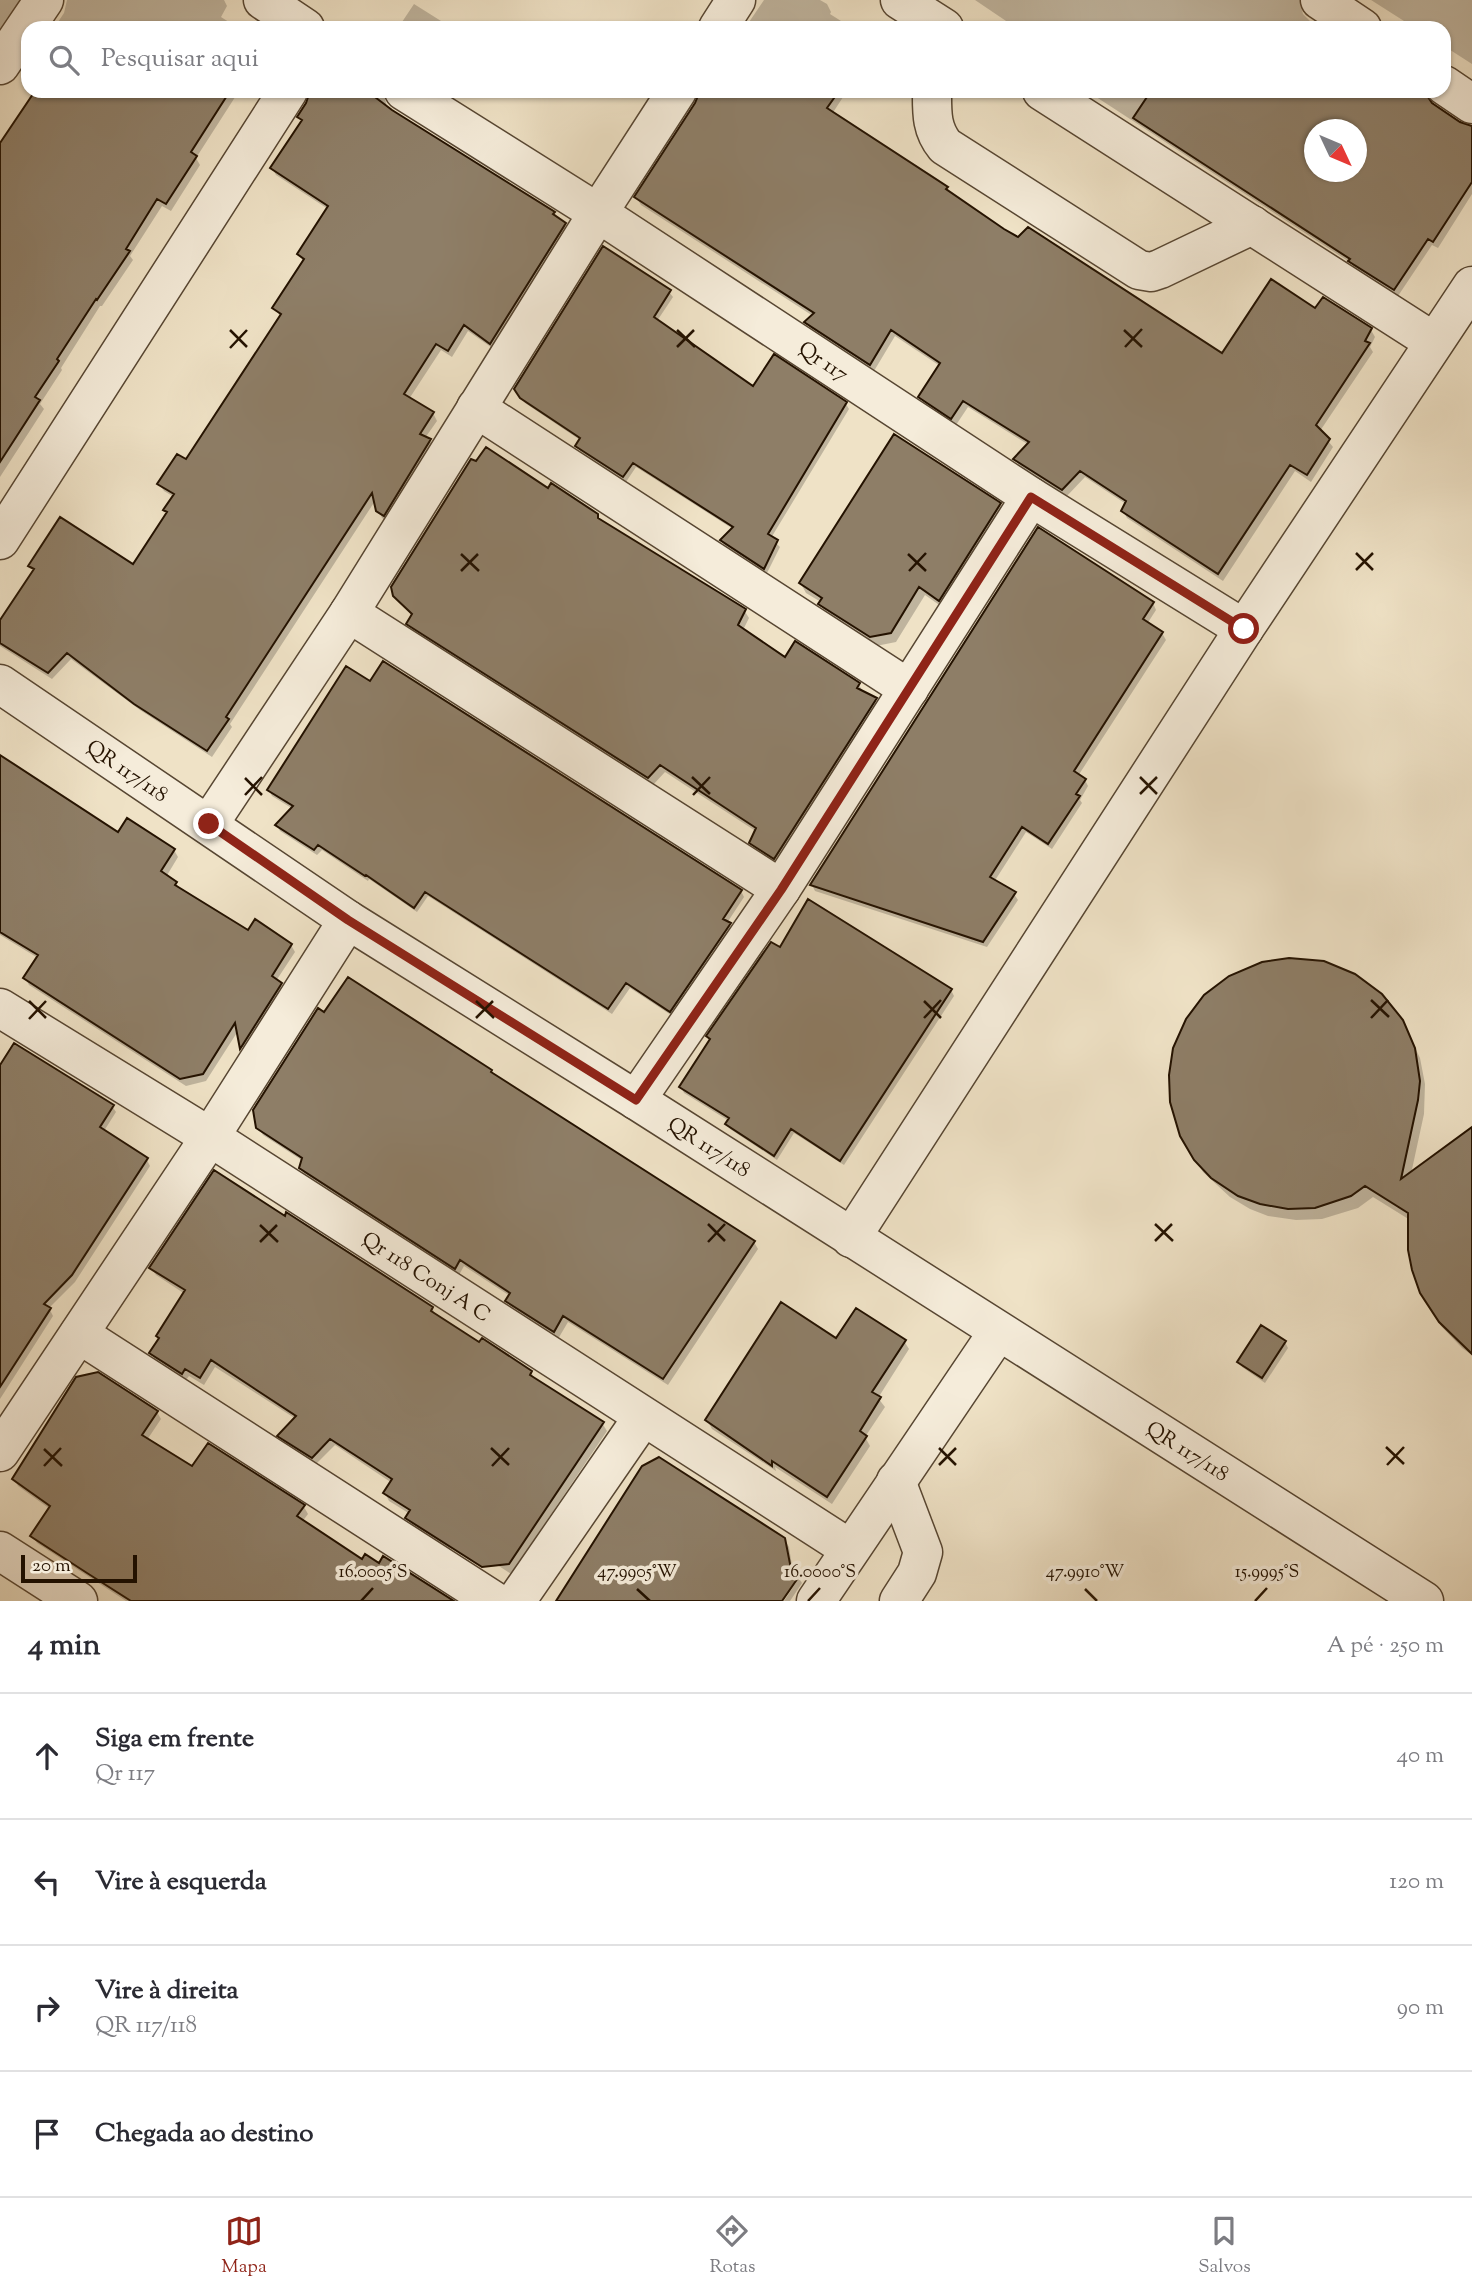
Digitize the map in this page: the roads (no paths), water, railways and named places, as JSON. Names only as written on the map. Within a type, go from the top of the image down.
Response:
[{"type":"street","points":[[30,21],[44,0]]},
{"type":"street","points":[[263,0],[295,21]]},
{"type":"street","points":[[722,21],[736,0]]},
{"type":"street","points":[[0,65],[21,34]]},
{"type":"street","points":[[1451,90],[1472,104]]},
{"type":"street","points":[[0,540],[284,98]]},
{"type":"street","name":"Qr 117","points":[[415,98],[598,213],[1031,497],[1244,629]]},
{"type":"street","points":[[209,824],[349,612],[672,98]]},
{"type":"street","points":[[932,98],[933,123],[937,136],[946,146],[1139,270],[1151,272],[1160,269],[1252,226]]},
{"type":"street","points":[[1053,98],[1434,342]]},
{"type":"street","points":[[851,1238],[1244,629],[1472,286]]},
{"type":"street","points":[[476,408],[909,689]]},
{"type":"street","points":[[636,1100],[781,890],[1031,497]]},
{"type":"street","points":[[349,612],[781,890]]},
{"type":"street","name":"QR 117/118","points":[[0,684],[348,920],[1423,1601]]},
{"type":"street","points":[[0,1452],[210,1137],[348,920]]},
{"type":"street","name":"Qr 118 Conj A C","points":[[3,1016],[210,1137],[850,1549]]},
{"type":"street","points":[[816,1601],[998,1332]]},
{"type":"street","points":[[79,1334],[494,1601]]},
{"type":"street","points":[[516,1601],[643,1417]]},
{"type":"street","points":[[896,1481],[923,1552],[917,1573],[899,1601]]},
{"type":"street","points":[[0,1550],[78,1601]]}]
